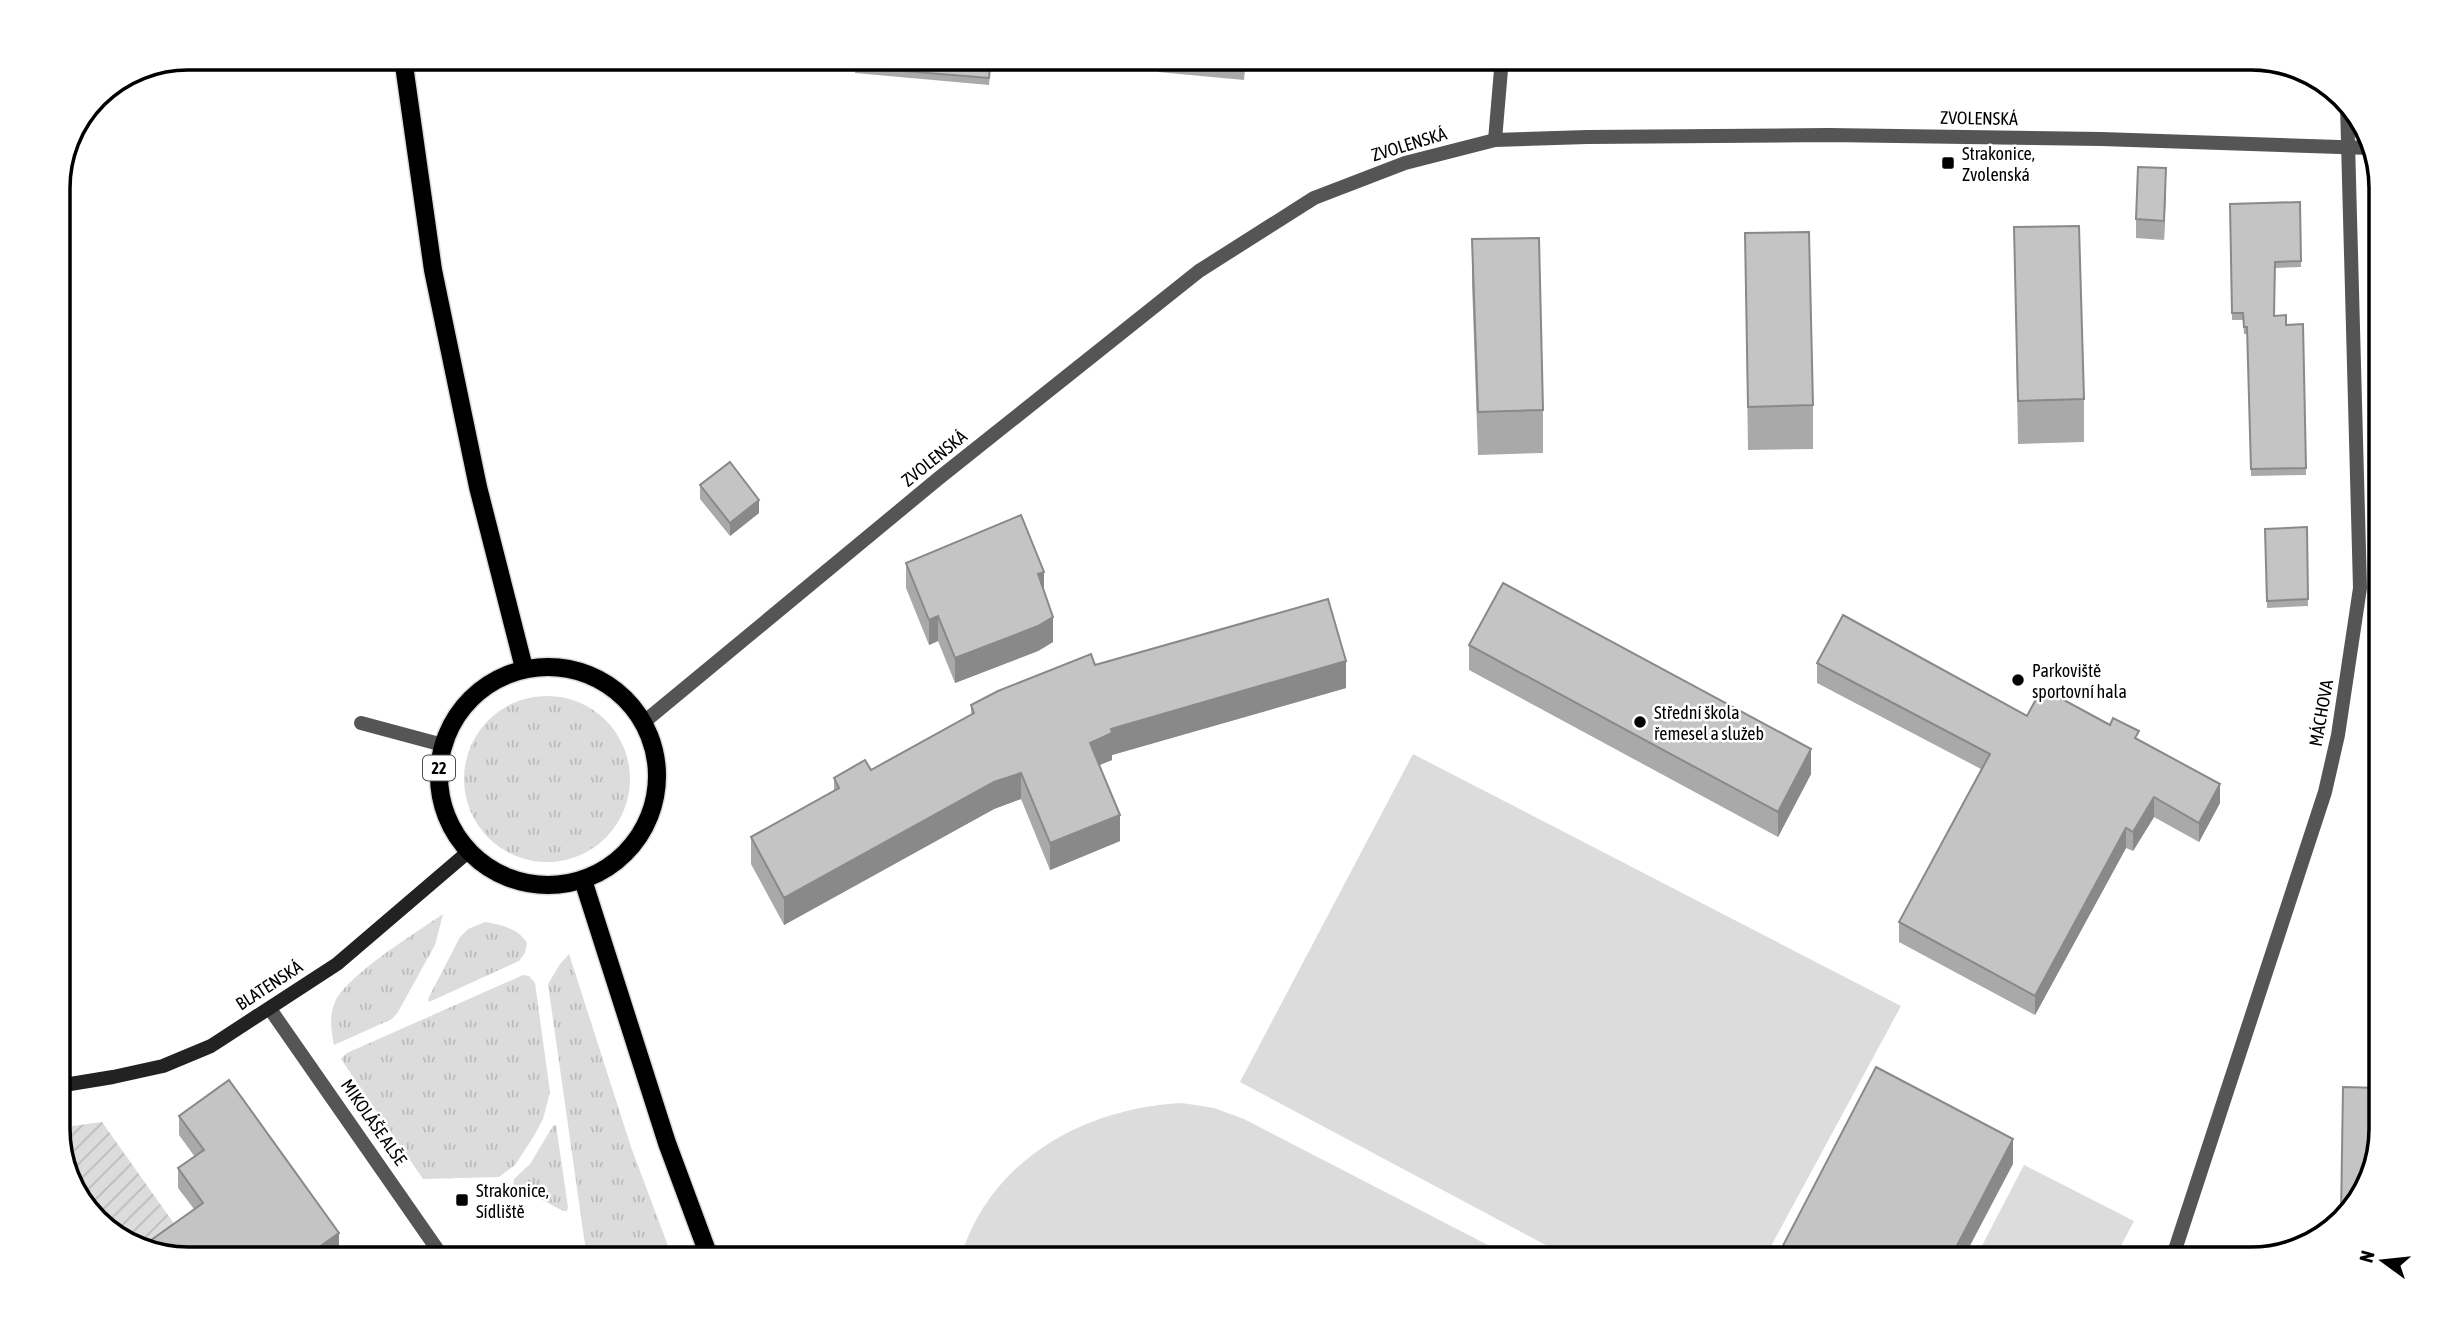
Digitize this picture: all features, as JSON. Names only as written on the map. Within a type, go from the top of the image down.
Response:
[{"type":"main road","points":[[405,70],[433,270],[478,487],[524,668]]},
{"type":"main road","name":"22","points":[[559,666],[593,675],[622,695],[644,722],[655,752],[658,785],[650,816],[635,844],[612,866],[583,880],[552,886],[521,883],[493,871],[468,852],[452,829],[441,802],[438,773],[443,745],[455,718],[473,695],[497,678],[524,668],[559,666]]},
{"type":"main road","points":[[583,880],[667,1143],[706,1247]]},
{"type":"street","points":[[1494,139],[1501,70]]},
{"type":"street","name":"MÁCHOVA","points":[[2176,1247],[2325,792],[2338,735],[2360,588],[2347,119]]},
{"type":"street","name":"ZVOLENSKÁ","points":[[644,722],[939,478],[1199,271],[1314,198],[1405,163],[1494,139],[1829,135],[2101,139],[2362,148]]},
{"type":"street","points":[[361,723],[443,745]]},
{"type":"street","name":"BLATENSKÁ","points":[[70,1084],[163,1066],[211,1046],[337,964],[468,852]]},
{"type":"street","name":"MIKOLÁŠE ALŠE","points":[[270,1009],[434,1247]]},
{"type":"green space","points":[[547,696],[579,703],[593,710],[605,721],[616,733],[623,747],[630,779],[623,811],[616,825],[605,837],[593,848],[579,855],[547,862],[515,855],[501,848],[489,837],[478,825],[471,811],[464,779],[471,747],[478,733],[489,721],[501,710],[515,703]]},
{"type":"green space","points":[[1413,754],[1901,1006],[1770,1247],[1549,1247],[1240,1082]]},
{"type":"green space","points":[[443,914],[435,945],[398,1012],[392,1019],[334,1045],[332,1012],[342,991],[368,967]]},
{"type":"green space","points":[[485,922],[503,926],[519,934],[527,943],[525,953],[519,961],[429,1002],[428,999],[460,937],[468,929]]},
{"type":"green space","points":[[569,954],[631,1147],[668,1247],[585,1247],[548,984]]},
{"type":"green space","points":[[523,975],[529,976],[535,983],[550,1092],[543,1119],[515,1165],[499,1177],[423,1179],[341,1059],[347,1053]]},
{"type":"green space","points":[[1182,1103],[1214,1108],[1244,1119],[1492,1247],[965,1247],[974,1224],[993,1194],[1017,1167],[1076,1128],[1146,1107]]},
{"type":"green space","points":[[102,1122],[175,1225],[153,1241],[136,1235],[110,1218],[99,1207],[82,1181],[72,1152],[70,1126]]},
{"type":"green space","points":[[556,1125],[567,1211],[537,1197],[518,1194],[513,1185],[514,1179],[530,1164]]},
{"type":"green space","points":[[2024,1165],[2134,1221],[2120,1247],[1981,1247]]},
{"type":"building","points":[[892,70],[990,70],[989,78]]},
{"type":"building","points":[[2138,167],[2166,168],[2164,221],[2136,219]]},
{"type":"building","points":[[2300,202],[2301,261],[2275,262],[2274,316],[2286,315],[2286,325],[2303,324],[2306,468],[2251,469],[2247,327],[2244,327],[2243,313],[2232,313],[2230,204]]},
{"type":"building","points":[[2079,226],[2084,399],[2018,401],[2014,227]]},
{"type":"building","points":[[1809,232],[1813,405],[1748,407],[1745,233]]},
{"type":"building","points":[[1539,238],[1543,410],[1478,412],[1472,239]]},
{"type":"building","points":[[730,462],[759,500],[730,523],[700,485]]},
{"type":"building","points":[[1021,515],[1044,572],[1038,574],[1053,617],[1038,626],[955,658],[938,616],[929,620],[906,563]]},
{"type":"building","points":[[2307,527],[2308,599],[2267,601],[2265,529]]},
{"type":"building","name":"Střední škola řemesel a služeb","points":[[1503,583],[1811,749],[1778,812],[1469,645]]},
{"type":"building","points":[[1328,599],[1346,661],[1111,729],[1112,733],[1090,743],[1120,815],[1050,843],[1021,773],[994,782],[784,898],[751,837],[839,788],[834,778],[865,760],[871,770],[974,713],[971,705],[998,691],[1091,654],[1095,665]]},
{"type":"building","points":[[1843,615],[2027,716],[2042,688],[2110,725],[2113,718],[2139,731],[2135,738],[2220,784],[2199,823],[2154,797],[2133,832],[2126,828],[2035,996],[1899,922],[1990,754],[1817,663]]},
{"type":"building","points":[[1876,1067],[2013,1139],[1956,1247],[1782,1247]]},
{"type":"building","points":[[229,1080],[339,1233],[319,1247],[188,1247],[150,1241],[203,1203],[178,1168],[204,1150],[179,1116]]},
{"type":"building","points":[[2343,1087],[2369,1088],[2367,1152],[2357,1181],[2341,1205]]},
{"type":"place","name":"Strakonice, Zvolenská","points":[[1948,163]]},
{"type":"place","name":"Parkoviště sportovní hala","points":[[2018,680]]},
{"type":"place","name":"Střední škola řemesel a služeb","points":[[1640,722]]},
{"type":"place","name":"Strakonice, Sídliště","points":[[462,1200]]}]
